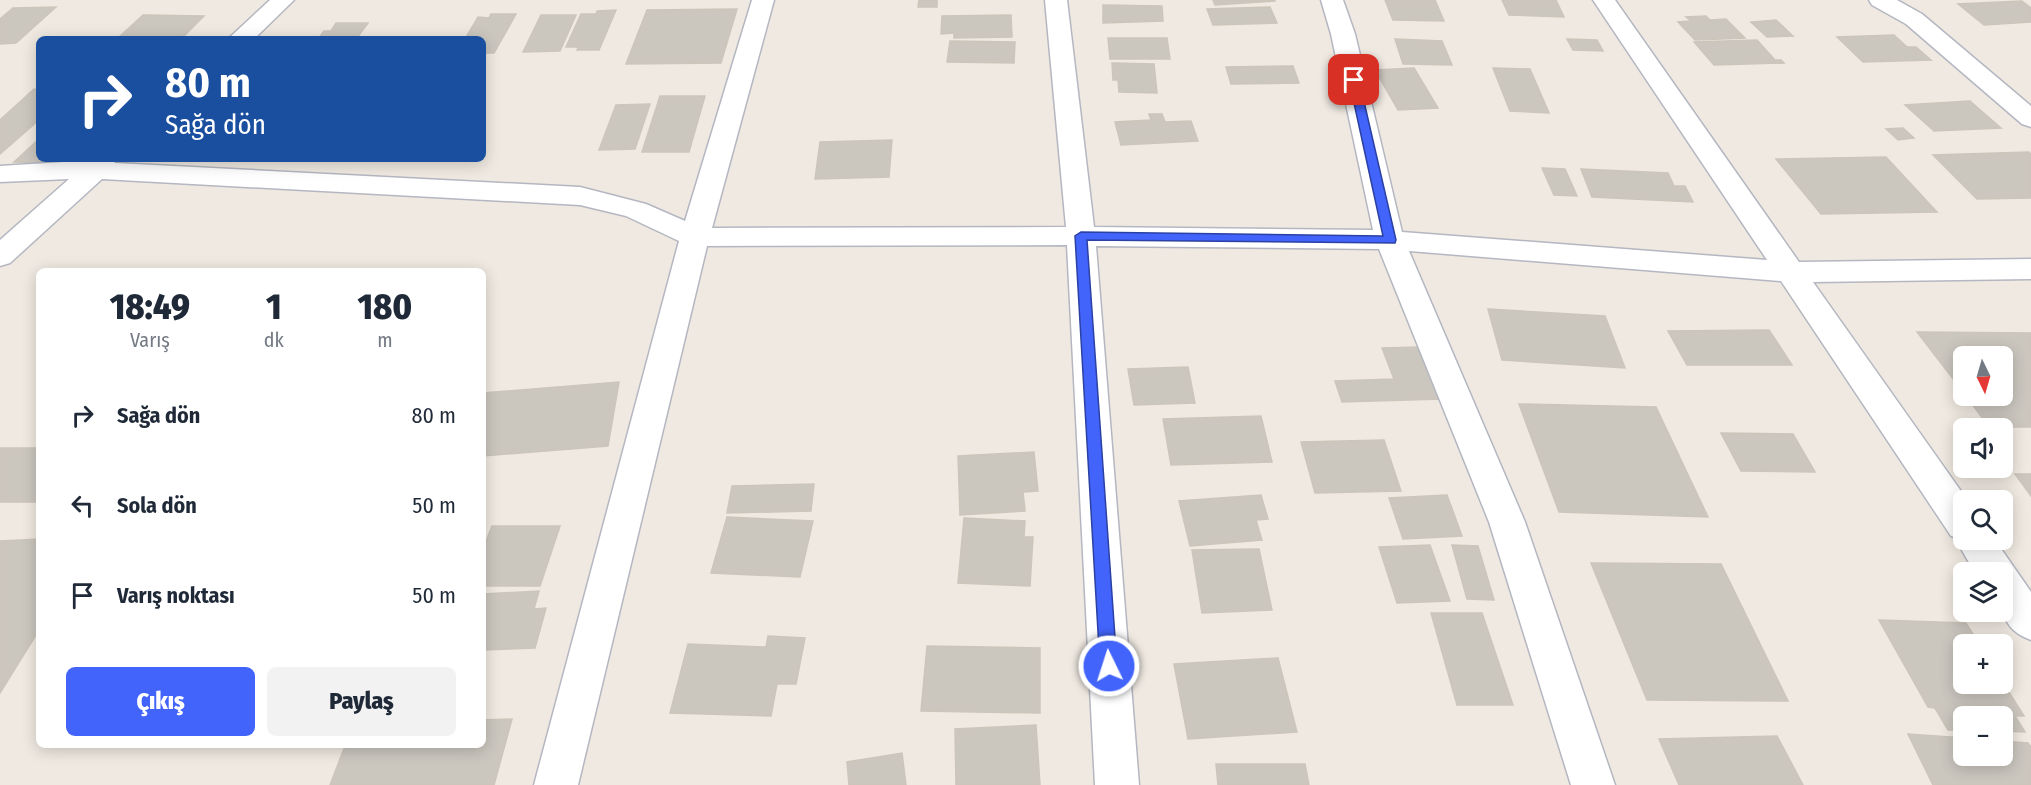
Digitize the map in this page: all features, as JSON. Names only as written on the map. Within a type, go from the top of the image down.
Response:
[{"type":"street","points":[[243,36],[283,0]]},
{"type":"street","points":[[555,785],[695,237],[763,0]]},
{"type":"street","points":[[1056,0],[1081,236],[1117,785]]},
{"type":"street","points":[[1332,0],[1343,34],[1390,240],[1507,522],[1593,785]]},
{"type":"street","points":[[1604,0],[1953,509]]},
{"type":"street","points":[[1880,0],[1914,19],[2031,119]]},
{"type":"street","points":[[0,256],[102,164]]},
{"type":"street","points":[[0,174],[102,164],[580,196],[636,210],[695,237],[1081,236],[1390,240],[1789,272],[2031,269]]},
{"type":"street","points":[[2013,598],[2031,623]]},
{"type":"building","points":[[919,0],[937,0],[937,7],[918,7]]},
{"type":"building","points":[[1213,0],[1275,0],[1275,1],[1215,5]]},
{"type":"building","points":[[1385,0],[1435,0],[1444,21],[1393,20]]},
{"type":"building","points":[[1502,0],[1556,0],[1564,17],[1509,15]]},
{"type":"building","points":[[2022,1],[2031,8],[2031,22],[1984,25],[1958,4]]},
{"type":"building","points":[[1103,5],[1162,6],[1163,21],[1103,23]]},
{"type":"building","points":[[56,7],[16,43],[0,44],[0,19],[13,8]]},
{"type":"building","points":[[1270,7],[1277,23],[1213,25],[1207,9]]},
{"type":"building","points":[[737,9],[721,63],[626,64],[647,10]]},
{"type":"building","points":[[616,10],[599,50],[577,50],[579,47],[566,47],[581,14]]},
{"type":"building","points":[[491,14],[516,14],[494,53],[486,53],[486,36],[467,36],[478,17],[489,18]]},
{"type":"building","points":[[143,15],[204,16],[184,36],[120,36]]},
{"type":"building","points":[[541,15],[576,15],[560,51],[523,52]]},
{"type":"building","points":[[1011,15],[1012,37],[954,38],[954,33],[941,34],[942,16]]},
{"type":"building","points":[[1706,16],[1710,20],[1726,19],[1745,38],[1695,40],[1678,22],[1691,21],[1686,17]]},
{"type":"building","points":[[1776,20],[1793,36],[1767,37],[1751,22]]},
{"type":"building","points":[[336,23],[368,23],[358,36],[320,36],[324,31],[331,31]]},
{"type":"building","points":[[1894,35],[1907,47],[1916,47],[1931,60],[1863,62],[1837,37]]},
{"type":"building","points":[[1108,38],[1167,38],[1170,59],[1110,59]]},
{"type":"building","points":[[1395,39],[1442,41],[1452,65],[1403,64]]},
{"type":"building","points":[[1567,39],[1597,40],[1603,51],[1573,50]]},
{"type":"building","points":[[1757,40],[1775,60],[1781,60],[1784,63],[1714,65],[1694,42]]},
{"type":"building","points":[[950,41],[1015,42],[1014,63],[947,62]]},
{"type":"building","points":[[1112,63],[1154,64],[1157,93],[1119,92],[1118,80],[1113,80]]},
{"type":"building","points":[[1293,66],[1299,83],[1231,84],[1226,67]]},
{"type":"building","points":[[1414,68],[1438,108],[1398,110],[1375,70]]},
{"type":"building","points":[[1493,68],[1530,69],[1549,113],[1510,111]]},
{"type":"building","points":[[36,89],[36,123],[0,154],[0,120]]},
{"type":"building","points":[[660,96],[705,96],[689,152],[642,152]]},
{"type":"building","points":[[1970,101],[2001,128],[1934,131],[1905,105]]},
{"type":"building","points":[[650,104],[635,149],[599,150],[616,105]]},
{"type":"building","points":[[1149,114],[1162,114],[1165,122],[1191,121],[1198,141],[1121,145],[1115,122],[1151,120]]},
{"type":"building","points":[[1903,128],[1914,138],[1898,140],[1886,129]]},
{"type":"building","points":[[892,140],[889,177],[815,179],[820,142]]},
{"type":"building","points":[[36,142],[36,162],[58,162],[57,163],[14,162]]},
{"type":"building","points":[[2029,152],[2031,154],[2031,198],[1977,199],[1933,155]]},
{"type":"building","points":[[1886,157],[1937,212],[1821,214],[1776,159]]},
{"type":"building","points":[[1542,168],[1565,169],[1577,196],[1554,195]]},
{"type":"building","points":[[1581,169],[1668,173],[1674,186],[1685,186],[1693,202],[1592,197]]},
{"type":"building","points":[[1488,309],[1605,316],[1625,368],[1502,360]]},
{"type":"building","points":[[1769,330],[1792,365],[1687,365],[1668,331]]},
{"type":"building","points":[[1917,332],[2031,333],[2031,427],[2013,427],[2013,418],[1982,418],[1973,406],[2013,406],[2013,346],[1953,346],[1953,379]]},
{"type":"building","points":[[1420,347],[1442,399],[1342,402],[1335,381],[1394,379],[1382,348]]},
{"type":"building","points":[[1188,367],[1195,403],[1134,405],[1128,369]]},
{"type":"building","points":[[619,382],[608,446],[486,456],[486,393]]},
{"type":"building","points":[[1519,404],[1656,407],[1708,517],[1559,512]]},
{"type":"building","points":[[1261,416],[1272,462],[1171,465],[1163,419]]},
{"type":"building","points":[[1721,433],[1793,434],[1815,472],[1741,471]]},
{"type":"building","points":[[1384,440],[1401,491],[1315,493],[1301,442]]},
{"type":"building","points":[[0,448],[36,448],[36,502],[0,502]]},
{"type":"building","points":[[1034,452],[1038,491],[1023,492],[1025,511],[960,515],[958,456]]},
{"type":"building","points":[[2015,474],[2031,474],[2031,496]]},
{"type":"building","points":[[814,484],[811,511],[727,513],[732,486]]},
{"type":"building","points":[[1261,495],[1268,519],[1256,520],[1262,540],[1190,546],[1179,501]]},
{"type":"building","points":[[1447,495],[1462,536],[1403,539],[1389,498]]},
{"type":"building","points":[[727,517],[813,521],[800,577],[711,573]]},
{"type":"building","points":[[964,518],[1025,521],[1024,537],[1033,537],[1030,586],[958,583]]},
{"type":"building","points":[[492,526],[560,526],[540,586],[486,586],[486,541]]},
{"type":"building","points":[[36,539],[36,635],[0,693],[0,541]]},
{"type":"building","points":[[1430,545],[1450,601],[1397,603],[1379,547]]},
{"type":"building","points":[[1452,545],[1478,546],[1494,600],[1467,599]]},
{"type":"building","points":[[1259,549],[1272,610],[1202,613],[1192,550]]},
{"type":"building","points":[[1591,563],[1721,564],[1788,701],[1647,700]]},
{"type":"building","points":[[539,591],[534,609],[546,608],[535,648],[486,650],[486,594]]},
{"type":"building","points":[[1431,613],[1482,613],[1513,705],[1457,705]]},
{"type":"building","points":[[1879,620],[1966,623],[1973,634],[1953,634],[1953,694],[2010,694],[2024,716],[2015,716],[2025,732],[2013,731],[2013,706],[1953,706],[1953,730],[1948,730],[1935,708],[1928,707]]},
{"type":"building","points":[[768,636],[805,638],[796,684],[777,684],[771,716],[670,713],[688,644],[766,647]]},
{"type":"building","points":[[927,646],[1040,648],[1040,713],[921,711]]},
{"type":"building","points":[[1278,658],[1297,732],[1188,739],[1174,664]]},
{"type":"building","points":[[512,719],[494,785],[330,785],[344,748],[486,748],[486,720]]},
{"type":"building","points":[[1036,725],[1040,785],[956,785],[955,729]]},
{"type":"building","points":[[1908,734],[1953,737],[1953,766],[2013,766],[2013,742],[2028,743],[2031,747],[2031,785],[1933,785]]},
{"type":"building","points":[[1777,736],[1803,785],[1679,785],[1659,739]]},
{"type":"building","points":[[902,753],[906,785],[849,785],[847,762]]},
{"type":"building","points":[[1216,764],[1305,764],[1309,785],[1218,785]]},
{"type":"route","points":[[1109,666],[1081,236],[1390,240],[1354,80]]}]
